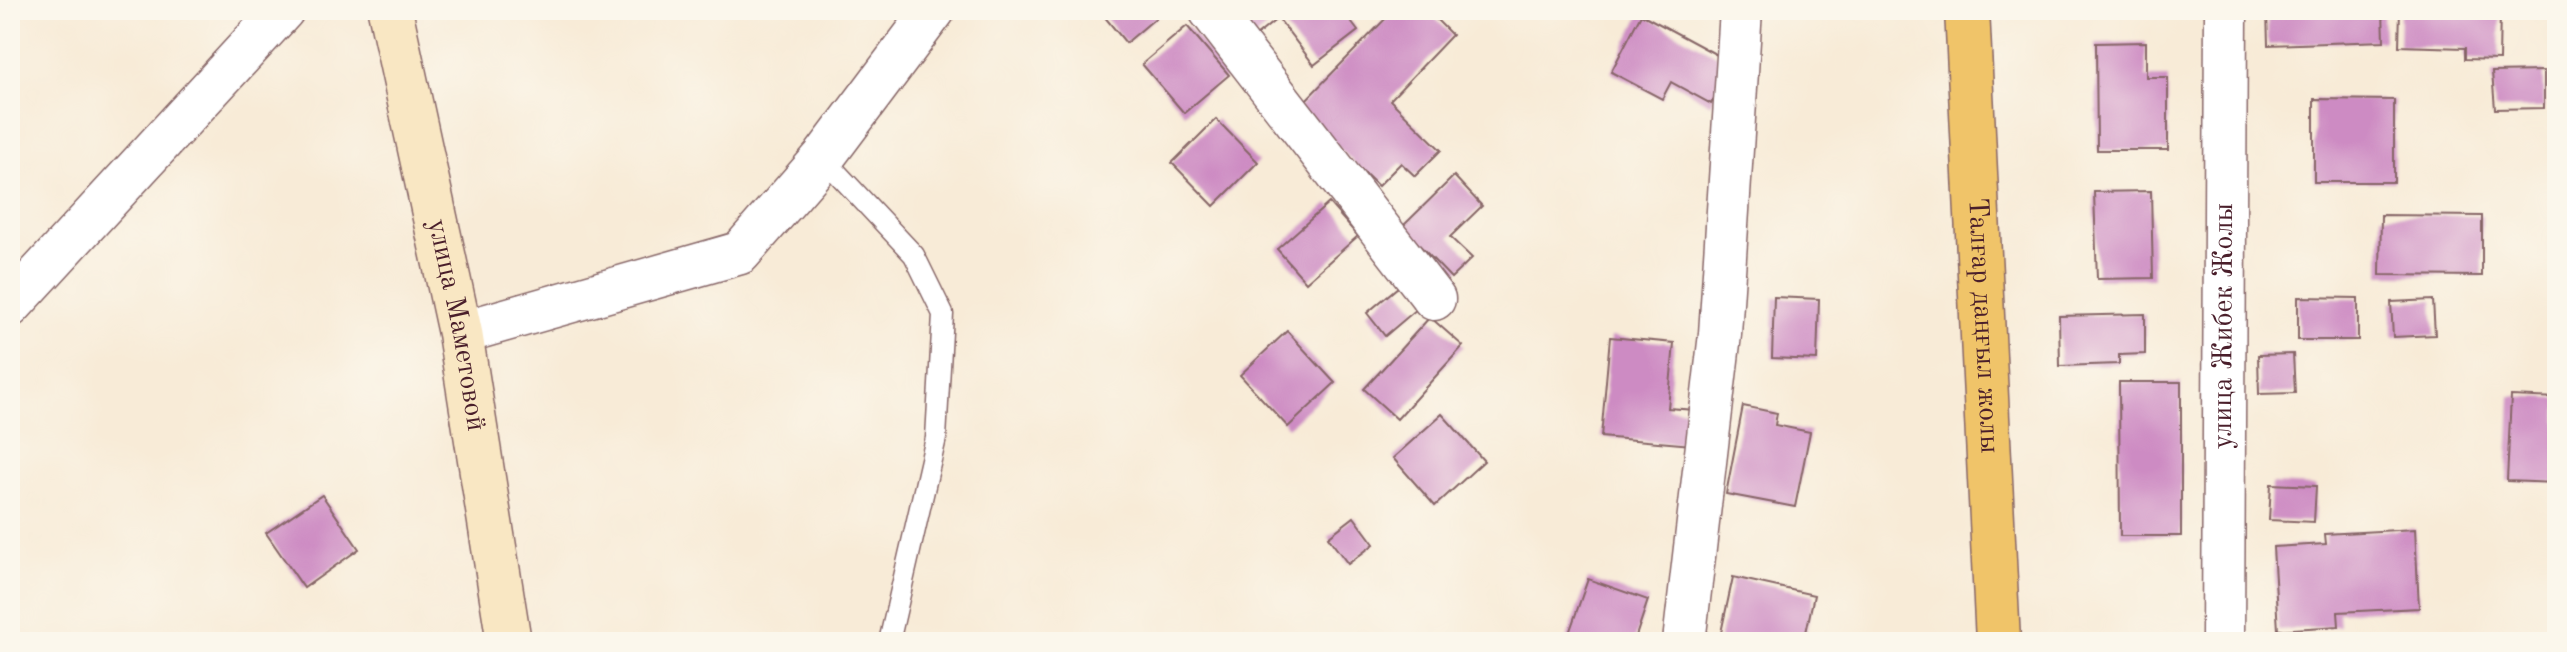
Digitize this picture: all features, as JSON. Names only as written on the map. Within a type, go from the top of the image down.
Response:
[{"type":"main road","name":"Талғар даңғыл жолы","points":[[1967,10],[1998,642]]},
{"type":"street","points":[[12,301],[283,10]]},
{"type":"street","name":"улица Маметовой","points":[[390,10],[460,333],[509,642]]},
{"type":"street","points":[[460,333],[740,253],[823,158],[934,10]]},
{"type":"street","points":[[1210,10],[1434,299]]},
{"type":"street","points":[[1684,642],[1720,334],[1741,10]]},
{"type":"street","name":"улица Жибек Жолы","points":[[2223,642],[2226,10]]},
{"type":"lane","points":[[823,158],[914,255],[943,314],[936,438],[889,642]]},
{"type":"building","points":[[1099,10],[1165,10],[1126,43]]},
{"type":"building","points":[[1244,10],[1342,10],[1358,31],[1314,65],[1278,18],[1251,40],[1238,23],[1248,15]]},
{"type":"building","points":[[1394,10],[1427,10],[1452,35],[1390,100],[1441,150],[1415,176],[1401,163],[1378,186],[1298,108]]},
{"type":"building","points":[[2267,10],[2383,10],[2384,41],[2268,45]]},
{"type":"building","points":[[2400,10],[2500,10],[2499,60],[2465,59],[2465,48],[2399,46]]},
{"type":"building","points":[[1641,14],[1732,63],[1711,104],[1671,82],[1662,99],[1611,72]]},
{"type":"building","points":[[1187,26],[1229,75],[1184,113],[1142,64]]},
{"type":"building","points":[[2146,42],[2146,77],[2168,77],[2168,150],[2097,150],[2096,43]]},
{"type":"building","points":[[2544,71],[2544,108],[2495,109],[2492,72]]},
{"type":"building","points":[[2314,99],[2394,100],[2394,182],[2314,182]]},
{"type":"building","points":[[1216,119],[1258,162],[1214,206],[1172,163]]},
{"type":"building","points":[[1454,176],[1482,206],[1450,237],[1472,258],[1451,278],[1402,227]]},
{"type":"building","points":[[2151,191],[2153,278],[2097,279],[2094,192]]},
{"type":"building","points":[[1329,203],[1358,236],[1306,282],[1277,249]]},
{"type":"building","points":[[2381,215],[2482,216],[2482,276],[2380,275]]},
{"type":"building","points":[[1398,287],[1417,309],[1385,336],[1367,313]]},
{"type":"building","points":[[1774,297],[1819,299],[1817,360],[1772,358]]},
{"type":"building","points":[[2298,297],[2358,298],[2358,340],[2298,340]]},
{"type":"building","points":[[2433,300],[2435,335],[2393,337],[2391,302]]},
{"type":"building","points":[[2145,314],[2145,354],[2119,355],[2119,364],[2060,366],[2059,316]]},
{"type":"building","points":[[1430,317],[1463,346],[1397,419],[1364,389]]},
{"type":"building","points":[[1287,331],[1335,383],[1288,427],[1240,375]]},
{"type":"building","points":[[1610,337],[1674,343],[1668,408],[1696,410],[1692,445],[1601,437]]},
{"type":"building","points":[[2293,354],[2295,393],[2259,394],[2258,355]]},
{"type":"building","points":[[2119,382],[2181,382],[2181,536],[2120,536]]},
{"type":"building","points":[[2511,396],[2557,398],[2557,483],[2507,481]]},
{"type":"building","points":[[1743,406],[1777,413],[1775,425],[1810,432],[1795,507],[1726,494]]},
{"type":"building","points":[[1442,414],[1484,461],[1435,506],[1393,458]]},
{"type":"building","points":[[2271,484],[2316,486],[2314,522],[2269,520]]},
{"type":"building","points":[[322,495],[359,549],[304,588],[266,533]]},
{"type":"building","points":[[1354,517],[1374,544],[1348,564],[1328,537]]},
{"type":"building","points":[[2415,529],[2419,608],[2338,612],[2339,626],[2278,630],[2273,547],[2326,544],[2325,534]]},
{"type":"building","points":[[1733,577],[1814,595],[1804,642],[1719,642]]},
{"type":"building","points":[[1588,579],[1648,600],[1634,642],[1566,642]]}]
